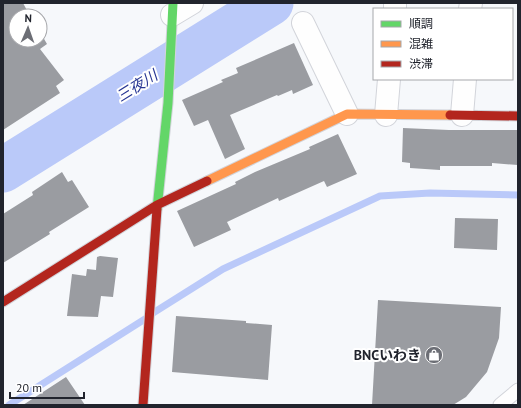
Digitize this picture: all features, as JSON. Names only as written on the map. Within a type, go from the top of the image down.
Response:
[{"type":"street","points":[[143,405],[157,205],[168,103],[173,9],[192,3]]},
{"type":"street","points":[[303,23],[347,114]]},
{"type":"street","points":[[386,115],[389,80]]},
{"type":"street","points":[[462,115],[465,80]]},
{"type":"street","points":[[3,302],[157,205],[347,114],[518,116]]},
{"type":"lane","points":[[500,405],[518,390]]},
{"type":"building","points":[[3,3],[23,3],[26,8],[8,8],[8,48],[41,48],[40,49],[64,80],[56,86],[60,93],[3,130]]},
{"type":"building","points":[[294,43],[313,85],[293,94],[292,90],[278,96],[277,95],[230,115],[245,149],[225,159],[208,120],[194,126],[182,100],[223,82],[221,80],[238,73],[236,68]]},
{"type":"building","points":[[403,128],[518,130],[518,165],[492,163],[492,166],[440,166],[440,170],[410,168],[410,163],[402,162]]},
{"type":"building","points":[[338,134],[357,174],[327,187],[324,181],[279,201],[278,198],[227,222],[231,230],[194,247],[177,211],[236,184],[235,182],[255,172],[310,149],[309,147]]},
{"type":"building","points":[[62,172],[68,182],[72,180],[89,207],[49,232],[50,234],[3,263],[3,214],[33,195],[32,192]]},
{"type":"building","points":[[455,218],[498,219],[497,250],[454,248]]},
{"type":"building","points":[[97,257],[118,258],[113,297],[101,296],[98,317],[67,316],[72,274],[86,276],[87,269],[96,270]]},
{"type":"building","name":"BNCいわき","points":[[378,300],[501,307],[499,338],[487,372],[466,397],[453,405],[372,405]]},
{"type":"building","points":[[176,316],[246,321],[246,323],[272,325],[268,380],[172,372]]},
{"type":"building","points":[[66,377],[85,405],[23,405]]},
{"type":"waterway","name":"三夜川","points":[[3,170],[271,3]]},
{"type":"waterway","points":[[153,313],[223,269],[380,196],[430,193],[518,195]]},
{"type":"waterway","points":[[9,405],[145,319]]},
{"type":"traffic: fast","points":[[157,209],[168,103],[173,3]]},
{"type":"traffic: slow","points":[[207,181],[347,114],[450,115]]},
{"type":"traffic: jam","points":[[450,115],[518,116]]},
{"type":"traffic: jam","points":[[3,302],[157,205],[207,181]]},
{"type":"traffic: jam","points":[[143,405],[157,209]]},
{"type":"place","name":"BNCいわき","points":[[434,355]]}]
